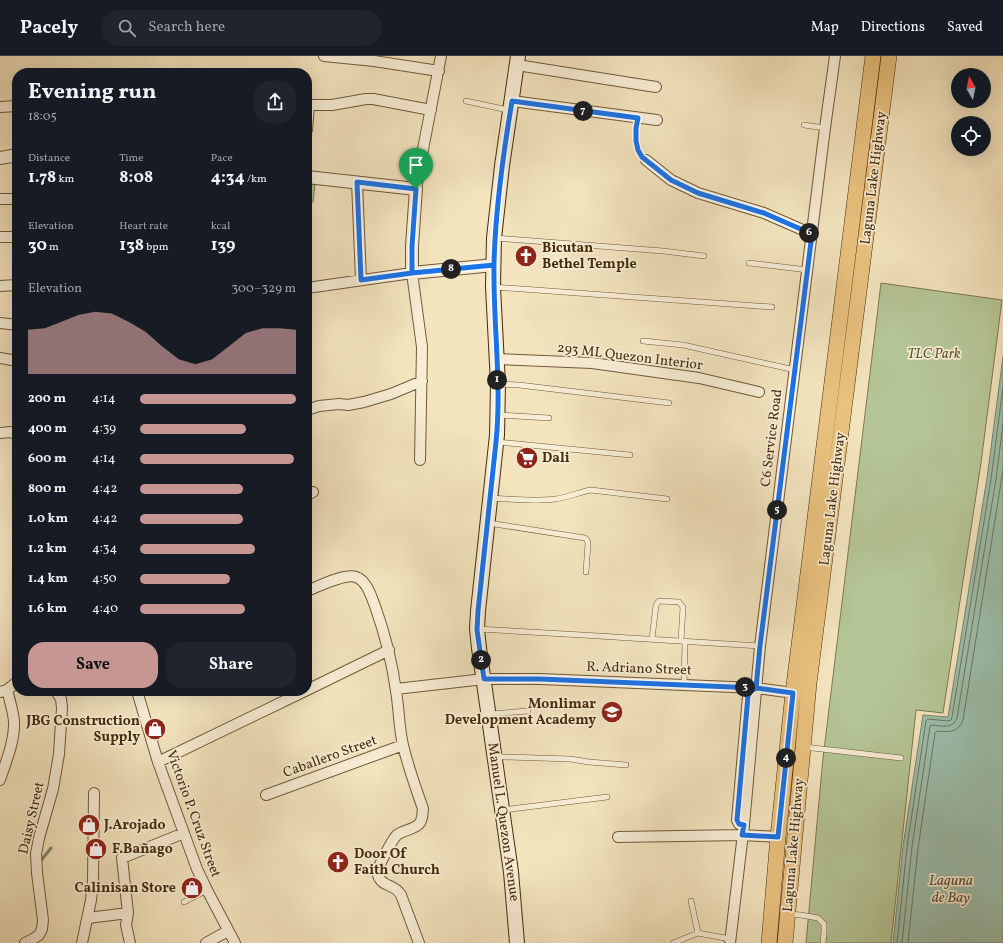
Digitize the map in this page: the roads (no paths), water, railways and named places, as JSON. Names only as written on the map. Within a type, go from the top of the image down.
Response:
[{"type":"main road","name":"Laguna Lake Highway","points":[[769,943],[771,837],[788,692],[873,56]]},
{"type":"main road","name":"Laguna Lake Highway","points":[[788,930],[809,683],[889,56]]},
{"type":"main road","name":"Manuel L. Quezon Avenue","points":[[517,943],[511,872],[477,630],[498,415],[498,384],[493,287],[494,238],[502,166],[518,61]]},
{"type":"street","points":[[324,56],[359,58],[439,71]]},
{"type":"street","points":[[420,460],[422,347],[412,273],[412,246],[416,189],[441,56]]},
{"type":"street","name":"C6 Service Road","points":[[730,941],[746,832],[759,688],[760,646],[835,56]]},
{"type":"street","points":[[518,61],[656,87]]},
{"type":"street","points":[[312,104],[337,104],[373,99],[431,110]]},
{"type":"street","points":[[511,105],[657,120]]},
{"type":"street","points":[[0,107],[12,106]]},
{"type":"street","points":[[0,158],[12,156]]},
{"type":"street","points":[[646,160],[671,180],[698,193],[764,213],[812,234]]},
{"type":"street","points":[[312,178],[416,189]]},
{"type":"street","points":[[357,182],[361,280]]},
{"type":"street","points":[[0,199],[12,199]]},
{"type":"street","points":[[0,237],[12,237]]},
{"type":"street","points":[[312,287],[412,273],[494,265]]},
{"type":"street","points":[[0,286],[12,285]]},
{"type":"street","points":[[0,323],[12,324]]},
{"type":"street","points":[[0,358],[12,360]]},
{"type":"street","name":"293 ML Quezon Interior","points":[[496,359],[592,363],[699,378],[759,392]]},
{"type":"street","points":[[312,408],[319,406],[339,404],[348,405],[364,402],[391,394],[422,382]]},
{"type":"street","points":[[0,433],[12,432]]},
{"type":"street","points":[[312,589],[339,578],[349,576],[356,577],[365,584],[371,595],[389,650],[396,689],[403,745],[423,809],[422,819],[419,824],[400,833],[394,838],[378,872],[379,879],[383,883],[400,891],[419,943]]},
{"type":"street","points":[[312,687],[389,650]]},
{"type":"street","name":"R. Adriano Street","points":[[396,689],[484,679],[540,679],[684,684],[759,688],[788,692]]},
{"type":"street","points":[[0,780],[11,744],[14,723],[12,709],[3,691],[12,685]]},
{"type":"street","name":"Daisy Street","points":[[25,943],[33,939],[42,929],[43,920],[36,854],[53,789],[59,754],[62,708],[59,696]]},
{"type":"street","name":"Victorio P. Cruz Street","points":[[138,696],[158,762],[197,868],[234,943]]},
{"type":"street","points":[[158,762],[294,696]]},
{"type":"street","name":"Caballero Street","points":[[266,795],[403,745]]},
{"type":"street","points":[[82,943],[92,900],[94,793]]},
{"type":"street","points":[[618,837],[746,832],[771,837]]},
{"type":"street","points":[[130,943],[126,925],[128,913],[122,858],[184,833]]},
{"type":"street","points":[[88,918],[128,913]]},
{"type":"street","points":[[206,943],[228,931]]},
{"type":"lane","points":[[466,101],[511,105]]},
{"type":"lane","points":[[638,118],[636,128],[637,146],[642,157],[646,160]]},
{"type":"lane","points":[[804,125],[825,128]]},
{"type":"lane","points":[[494,238],[663,251],[704,256]]},
{"type":"lane","points":[[749,263],[808,270]]},
{"type":"lane","points":[[493,287],[772,307]]},
{"type":"lane","points":[[643,341],[683,345],[795,370]]},
{"type":"lane","points":[[498,384],[520,385],[669,403]]},
{"type":"lane","points":[[498,415],[549,418]]},
{"type":"lane","points":[[496,442],[630,455]]},
{"type":"lane","points":[[490,498],[554,500],[591,490],[667,499]]},
{"type":"lane","points":[[488,522],[585,538],[588,543],[586,572]]},
{"type":"lane","points":[[652,640],[656,605],[659,601],[679,602],[682,607],[684,684]]},
{"type":"lane","points":[[477,630],[760,646]]},
{"type":"lane","points":[[488,714],[528,711]]},
{"type":"lane","points":[[803,747],[901,758]]},
{"type":"lane","points":[[494,756],[577,760],[626,765]]},
{"type":"lane","points":[[502,810],[607,797]]},
{"type":"lane","points":[[184,902],[207,890]]},
{"type":"lane","points":[[691,901],[698,933]]},
{"type":"lane","points":[[788,930],[801,915],[818,918],[824,924],[822,943]]},
{"type":"lane","points":[[673,943],[698,933],[730,941]]},
{"type":"water","name":"Laguna de Bay","points":[[1003,357],[1003,943],[893,943],[903,846],[923,715],[948,717],[987,478]]},
{"type":"waterway","points":[[39,863],[51,848]]},
{"type":"place","name":"Bicutan Bethel Temple","points":[[526,256]]},
{"type":"place","name":"Dali","points":[[527,458]]},
{"type":"place","name":"Monlimar Development Academy","points":[[612,712]]},
{"type":"place","name":"JBG Construction Supply","points":[[155,729]]},
{"type":"place","name":"J.Arojado","points":[[89,825]]},
{"type":"place","name":"F.Bañago","points":[[96,849]]},
{"type":"place","name":"Door Of Faith Church","points":[[338,862]]},
{"type":"place","name":"Calinisan Store","points":[[192,888]]},
{"type":"park label","name":"TLC Park","points":[[934,354]]}]
